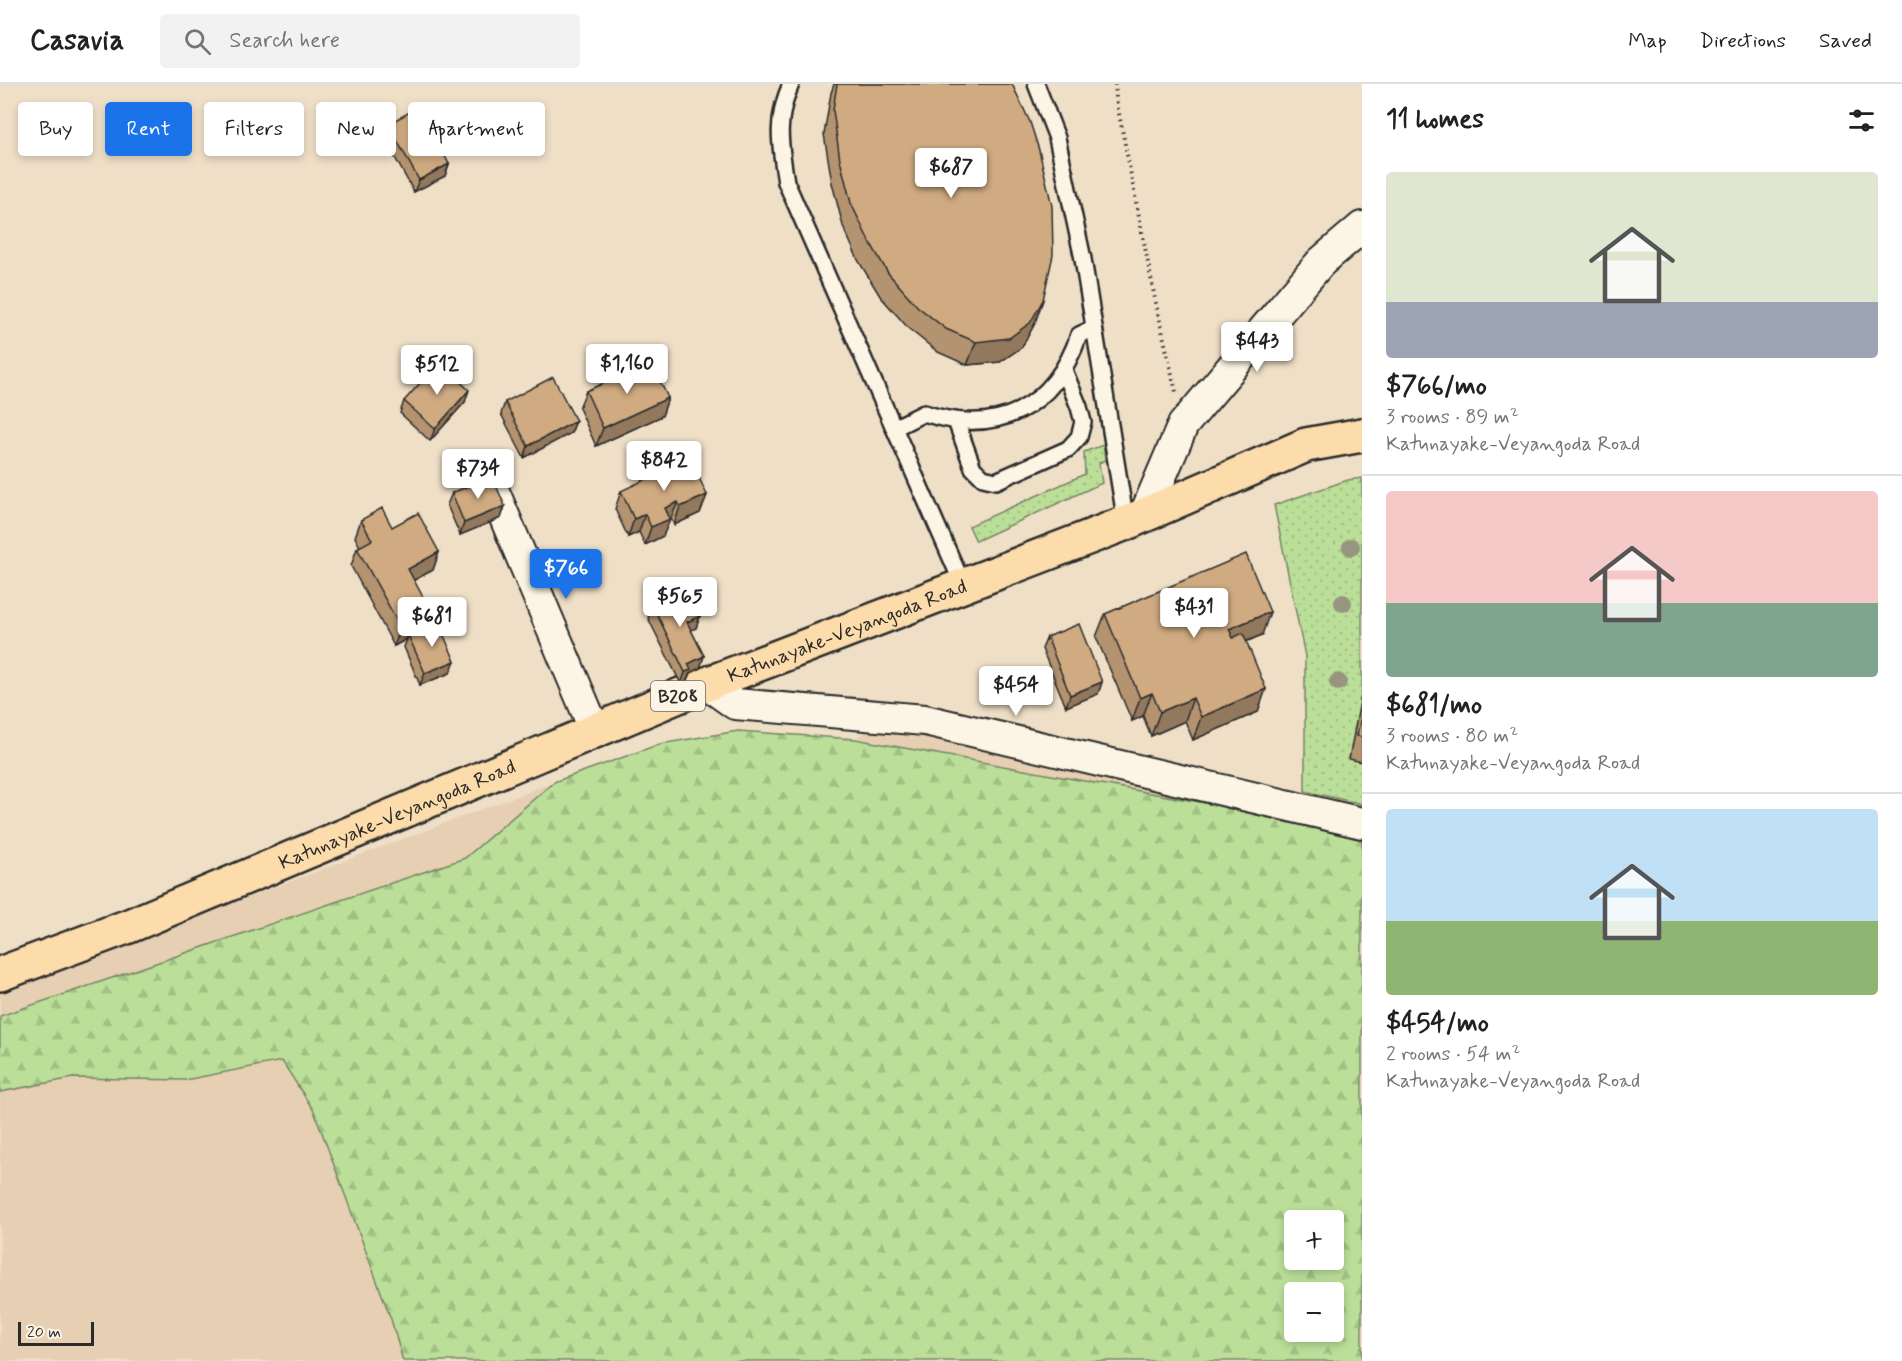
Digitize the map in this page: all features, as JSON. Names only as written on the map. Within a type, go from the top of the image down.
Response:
[{"type":"main road","name":"Katunayake-Veyangoda Road","points":[[0,974],[129,926],[707,684],[1136,519],[1306,445],[1362,435]]},
{"type":"street","points":[[1136,519],[1183,424],[1321,262],[1362,227]]},
{"type":"street","points":[[492,487],[595,731]]},
{"type":"street","points":[[707,684],[735,704],[925,720],[1362,823]]},
{"type":"lane","points":[[790,84],[785,98],[779,134],[786,182],[963,585]]},
{"type":"lane","points":[[1036,84],[1043,97],[1057,138],[1083,259],[1094,328],[1136,519]]},
{"type":"lane","points":[[894,428],[924,413],[956,421],[984,422],[1032,404],[1049,389],[1064,370],[1079,335],[1094,328]]},
{"type":"lane","points":[[956,421],[973,468],[983,478],[996,481],[1068,449],[1079,437],[1083,422],[1064,370]]},
{"type":"path","points":[[1115,84],[1156,304],[1183,424]]},
{"type":"shaded area","points":[[1362,478],[1362,1361],[0,1361],[0,991],[660,744],[738,731],[855,739],[877,723],[1302,825],[1305,810],[1305,656],[1274,505],[1348,480]]},
{"type":"green space","points":[[1103,445],[1105,460],[1099,463],[1102,483],[976,541],[969,526],[1085,474],[1084,452]]},
{"type":"green space","points":[[1362,478],[1362,804],[1305,791],[1305,656],[1274,505],[1348,480]]},
{"type":"green space","points":[[738,731],[855,739],[1238,809],[1362,840],[1362,1361],[403,1361],[391,1319],[314,1111],[282,1061],[185,1080],[73,1078],[0,1092],[0,1016],[465,858],[554,782],[660,744]]},
{"type":"building","points":[[837,84],[1012,84],[1030,122],[1052,206],[1053,255],[1043,300],[1030,323],[1009,338],[976,342],[946,329],[917,306],[888,273],[851,203],[840,160],[833,110]]},
{"type":"building","points":[[408,113],[408,156],[445,156],[449,164],[419,180],[396,138],[396,120]]},
{"type":"building","points":[[439,362],[469,390],[435,429],[404,401]]},
{"type":"building","points":[[651,362],[668,398],[603,428],[586,391]]},
{"type":"building","points":[[553,377],[576,421],[528,446],[505,402]]},
{"type":"building","points":[[690,458],[707,495],[680,507],[678,502],[665,508],[670,519],[651,527],[645,514],[634,519],[621,491]]},
{"type":"building","points":[[492,476],[505,506],[464,523],[452,493]]},
{"type":"building","points":[[382,508],[392,527],[418,513],[439,552],[408,569],[431,612],[401,628],[357,548],[372,540],[361,520]]},
{"type":"building","points":[[1246,554],[1270,612],[1229,629],[1233,638],[1243,633],[1266,689],[1201,717],[1193,698],[1160,712],[1152,693],[1140,698],[1105,614]]},
{"type":"building","points":[[675,595],[678,602],[691,595],[700,616],[687,622],[704,656],[688,664],[691,670],[685,672],[653,606]]},
{"type":"building","points":[[438,622],[455,661],[425,673],[408,635]]},
{"type":"building","points":[[1079,624],[1102,682],[1070,695],[1047,637]]},
{"type":"building","points":[[1362,712],[1362,737],[1357,736]]}]
